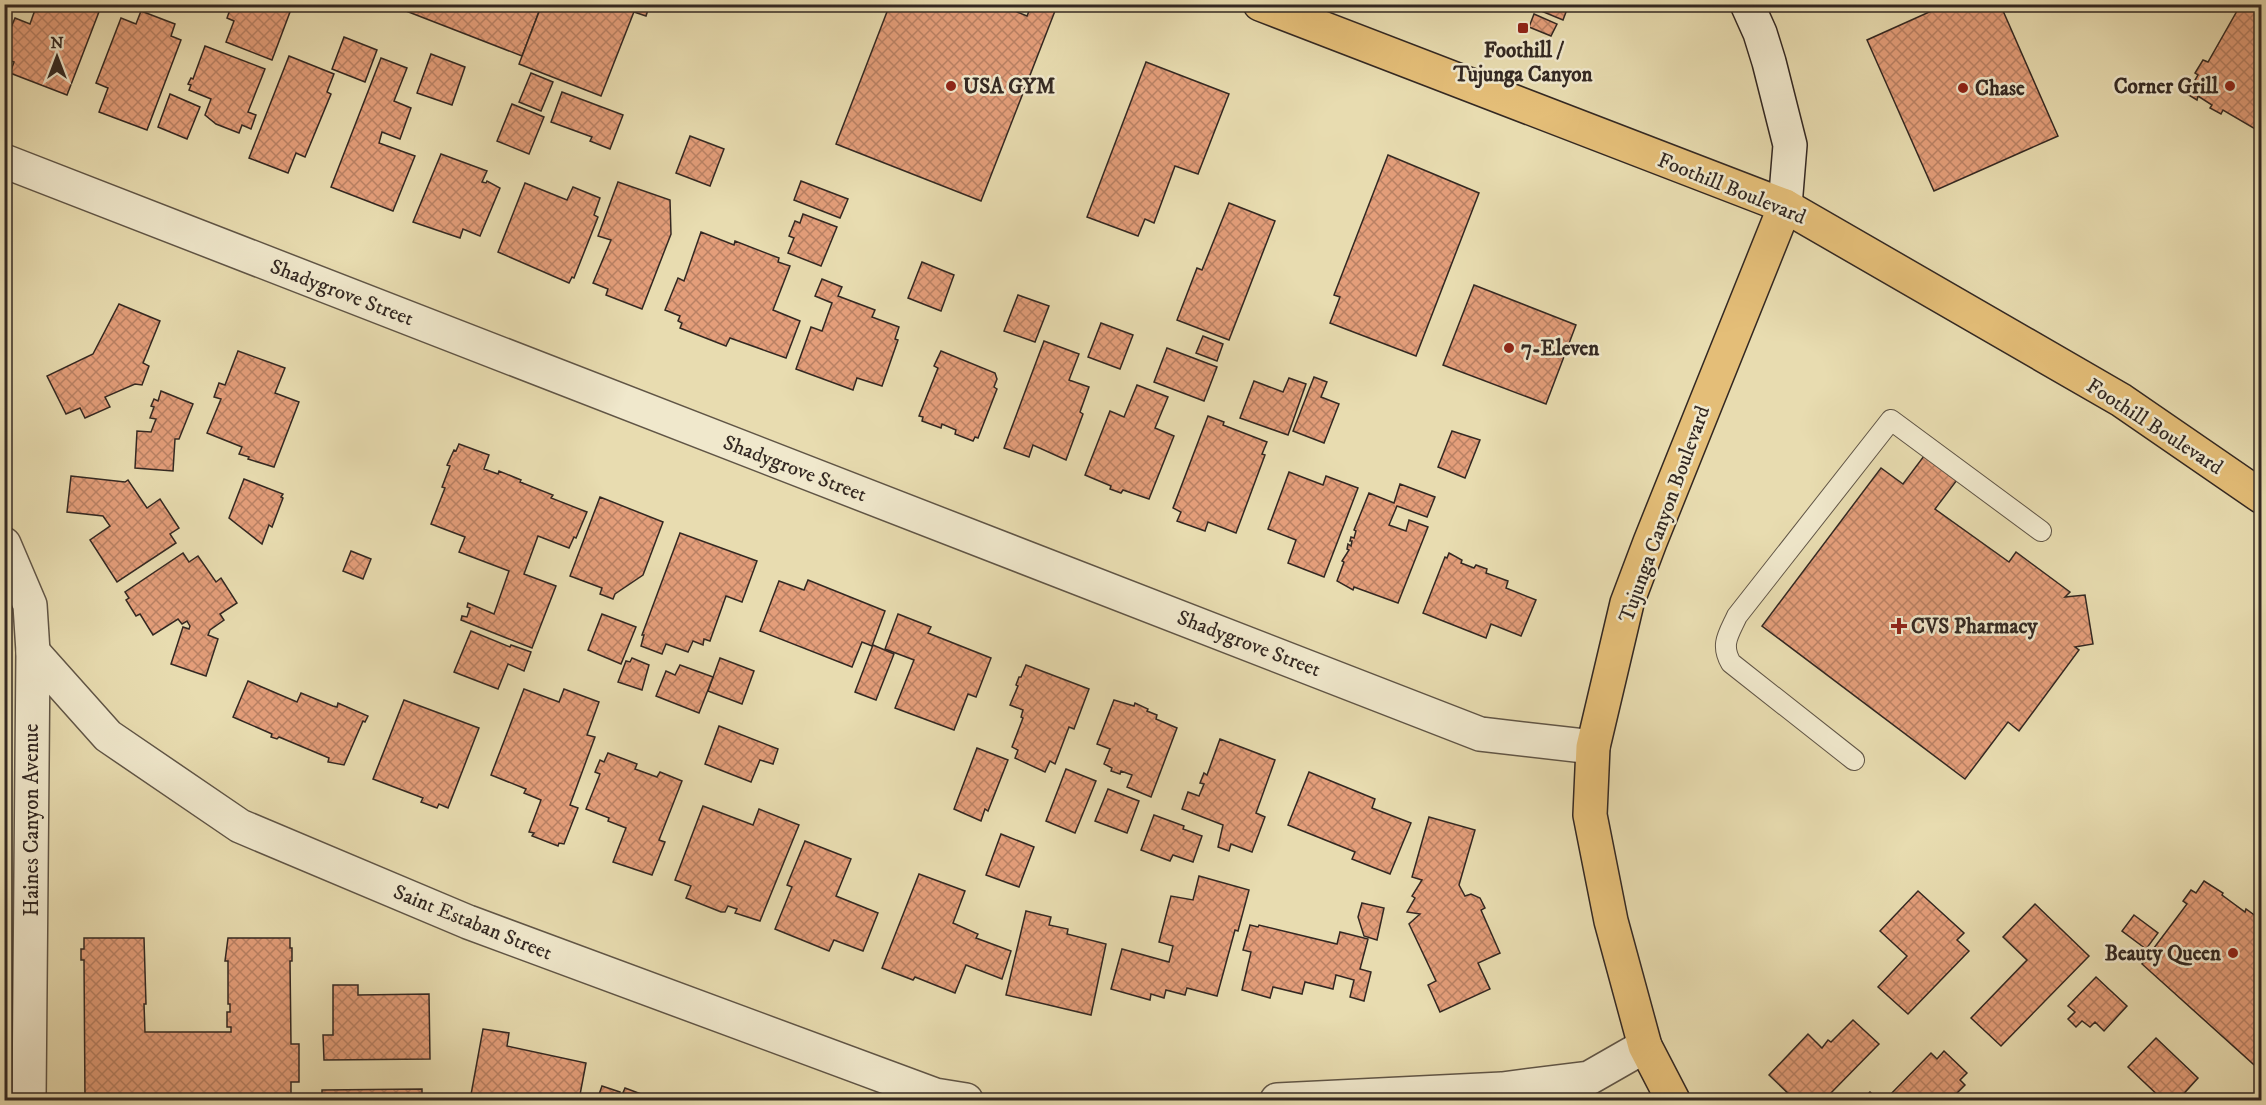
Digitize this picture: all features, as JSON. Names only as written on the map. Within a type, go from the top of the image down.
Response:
[{"type":"main road","name":"Foothill Boulevard","points":[[1260,4],[1785,206],[2121,400],[2262,497]]},
{"type":"main road","name":"Tujunga Canyon Boulevard","points":[[1673,1101],[1645,1046],[1611,921],[1590,815],[1593,747],[1627,603],[1785,206]]},
{"type":"street","name":"Tujunga Canyon Boulevard","points":[[1747,4],[1760,33],[1769,62],[1790,145],[1785,206]]},
{"type":"street","name":"Shadygrove Street","points":[[4,161],[1480,734],[1593,747]]},
{"type":"street","name":"Haines Canyon Avenue","points":[[4,544],[30,605],[33,652],[29,1101]]},
{"type":"street","name":"Saint Estaban Street","points":[[33,652],[108,736],[240,826],[468,922],[912,1094],[935,1095],[966,1101]]},
{"type":"street","points":[[1277,1101],[1502,1089],[1589,1078],[1645,1046]]},
{"type":"lane","points":[[1854,760],[1731,663],[1725,653],[1725,643],[1737,616],[1891,420],[2042,531]]},
{"type":"building","points":[[37,4],[102,4],[67,95],[10,73],[14,62],[4,59],[4,44],[15,18],[30,24]]},
{"type":"building","points":[[232,4],[293,4],[272,60],[226,42],[234,21],[227,18]]},
{"type":"building","points":[[388,4],[542,4],[522,56]]},
{"type":"building","points":[[542,4],[637,4],[601,96],[519,64]]},
{"type":"building","points":[[637,4],[650,4],[646,16],[634,12]]},
{"type":"building","points":[[890,4],[998,4],[1027,16],[1032,4],[1038,4],[1055,11],[981,201],[836,144]]},
{"type":"building","points":[[1524,4],[1569,4],[1563,20]]},
{"type":"building","name":"Chase","points":[[1947,4],[2000,4],[2058,136],[1934,191],[1867,40]]},
{"type":"building","points":[[2241,4],[2262,4],[2262,133],[2223,110],[2221,114],[2210,108],[2212,105],[2198,96],[2197,100],[2187,94],[2198,75],[2195,73],[2203,60],[2208,62]]},
{"type":"building","points":[[141,11],[175,24],[171,36],[181,40],[147,130],[99,112],[108,88],[96,83],[121,18],[136,24]]},
{"type":"building","points":[[1534,14],[1557,24],[1551,36],[1529,27]]},
{"type":"building","points":[[344,37],[377,50],[365,82],[332,69]]},
{"type":"building","points":[[205,46],[265,69],[248,112],[256,115],[251,129],[242,125],[239,133],[216,124],[205,115],[211,99],[189,90],[191,85],[188,84],[191,78],[193,79]]},
{"type":"building","points":[[431,54],[465,67],[452,105],[417,93]]},
{"type":"building","points":[[289,56],[334,74],[327,92],[331,94],[305,157],[296,153],[288,173],[249,158]]},
{"type":"building","points":[[381,58],[407,68],[394,101],[411,108],[400,139],[382,132],[379,143],[415,156],[393,211],[331,187]]},
{"type":"building","points":[[1146,62],[1229,94],[1198,174],[1175,166],[1154,223],[1145,219],[1138,236],[1087,217]]},
{"type":"building","points":[[531,73],[553,82],[541,111],[519,102]]},
{"type":"building","points":[[562,92],[623,115],[610,149],[590,141],[592,137],[551,122]]},
{"type":"building","points":[[170,94],[200,107],[187,139],[158,127]]},
{"type":"building","points":[[512,104],[544,117],[529,154],[497,141]]},
{"type":"building","points":[[690,136],[724,149],[710,186],[676,173]]},
{"type":"building","points":[[441,154],[487,171],[482,182],[487,181],[500,188],[480,236],[463,229],[460,238],[413,222]]},
{"type":"building","points":[[1388,155],[1479,193],[1416,356],[1330,323],[1340,297],[1334,295]]},
{"type":"building","points":[[801,181],[848,199],[840,218],[794,200]]},
{"type":"building","points":[[618,182],[670,200],[671,234],[642,309],[606,295],[608,289],[593,283],[611,240],[598,236]]},
{"type":"building","points":[[525,183],[567,200],[573,187],[600,198],[594,215],[598,217],[574,278],[572,277],[569,283],[498,252]]},
{"type":"building","points":[[1229,203],[1275,221],[1229,340],[1177,320],[1197,268],[1202,270]]},
{"type":"building","points":[[803,214],[837,227],[821,266],[788,253],[794,238],[789,236],[795,221],[800,223]]},
{"type":"building","points":[[701,232],[734,245],[735,241],[779,258],[778,262],[790,266],[773,310],[800,321],[786,358],[730,338],[726,346],[680,328],[682,323],[678,321],[680,316],[665,310],[678,278],[684,281]]},
{"type":"building","points":[[922,262],[954,275],[941,311],[908,298]]},
{"type":"building","points":[[822,279],[842,287],[838,296],[875,310],[872,317],[899,327],[895,339],[898,340],[882,386],[857,378],[853,390],[796,369],[811,327],[822,331],[832,303],[815,296]]},
{"type":"building","name":"7-Eleven","points":[[1474,285],[1576,325],[1546,404],[1443,365]]},
{"type":"building","points":[[1018,295],[1049,306],[1035,342],[1004,331]]},
{"type":"building","points":[[119,304],[160,321],[143,363],[149,366],[142,385],[135,384],[105,397],[110,407],[85,418],[80,408],[66,414],[47,376],[93,354]]},
{"type":"building","points":[[1101,323],[1133,335],[1120,369],[1088,357]]},
{"type":"building","points":[[1203,336],[1223,344],[1217,361],[1196,353]]},
{"type":"building","points":[[1044,341],[1079,354],[1069,380],[1089,387],[1080,412],[1083,414],[1066,460],[1033,445],[1029,457],[1004,448]]},
{"type":"building","points":[[1167,348],[1217,367],[1204,401],[1154,382]]},
{"type":"building","points":[[238,351],[285,368],[275,393],[299,402],[274,467],[248,459],[249,457],[239,454],[242,447],[207,433],[221,399],[214,397],[219,383],[225,385]]},
{"type":"building","points":[[941,351],[995,373],[997,379],[994,387],[997,389],[978,438],[975,437],[973,441],[955,434],[956,430],[942,424],[941,428],[922,421],[923,417],[919,416],[938,368],[934,366]]},
{"type":"building","points":[[1314,377],[1327,382],[1321,397],[1339,404],[1324,443],[1293,431]]},
{"type":"building","points":[[1289,378],[1306,384],[1288,435],[1240,418],[1254,381],[1283,392]]},
{"type":"building","points":[[1137,385],[1168,397],[1155,428],[1174,436],[1149,499],[1123,490],[1121,493],[1110,489],[1111,486],[1085,475],[1110,411],[1124,417]]},
{"type":"building","points":[[161,391],[193,404],[179,439],[175,439],[173,471],[135,468],[137,431],[151,432],[156,419],[150,418],[154,407],[151,406],[154,399],[158,401]]},
{"type":"building","points":[[1208,416],[1224,422],[1223,425],[1267,442],[1262,454],[1265,455],[1236,533],[1208,522],[1205,531],[1177,521],[1181,512],[1173,508]]},
{"type":"building","points":[[1452,431],[1480,440],[1465,478],[1438,467]]},
{"type":"building","points":[[459,444],[489,455],[484,469],[498,474],[499,471],[521,480],[520,482],[553,495],[551,498],[587,512],[569,548],[538,536],[524,574],[556,586],[532,648],[461,620],[462,616],[467,617],[470,608],[467,607],[468,603],[494,614],[509,571],[459,552],[465,537],[431,524],[445,488],[442,487],[450,466],[447,465]]},
{"type":"building","name":"CVS Pharmacy","points":[[1924,456],[1957,480],[1935,509],[2009,562],[2016,552],[2070,592],[2065,597],[2085,595],[2093,644],[2075,647],[2079,650],[2019,731],[2008,722],[1965,779],[1762,626],[1881,468],[1903,484]]},
{"type":"building","points":[[1289,472],[1323,485],[1326,476],[1358,488],[1324,577],[1288,563],[1296,540],[1268,529]]},
{"type":"building","points":[[71,476],[125,482],[128,480],[147,508],[160,499],[179,528],[170,534],[176,543],[117,582],[90,540],[110,526],[103,516],[67,512]]},
{"type":"building","points":[[244,479],[283,494],[272,527],[269,525],[262,544],[229,518]]},
{"type":"building","points":[[1400,484],[1435,497],[1427,517],[1397,506],[1389,525],[1406,531],[1409,520],[1428,527],[1398,603],[1354,587],[1353,590],[1337,581],[1344,562],[1342,561],[1349,550],[1347,549],[1348,544],[1351,546],[1351,537],[1354,538],[1356,531],[1354,530],[1369,493],[1394,503]]},
{"type":"building","points":[[600,497],[663,522],[643,575],[615,594],[613,599],[600,594],[602,588],[570,576]]},
{"type":"building","points":[[680,533],[757,561],[742,602],[726,596],[710,641],[704,639],[703,645],[693,641],[688,652],[666,644],[662,654],[641,646],[644,635],[642,635]]},
{"type":"building","points":[[351,551],[371,559],[363,579],[343,571]]},
{"type":"building","points":[[183,553],[189,562],[198,556],[216,582],[221,578],[237,603],[220,614],[224,620],[210,630],[208,635],[218,639],[206,676],[171,664],[183,627],[189,629],[187,621],[182,624],[178,619],[153,635],[140,614],[136,616],[126,600],[129,598],[125,592]]},
{"type":"building","points":[[1449,553],[1462,560],[1461,563],[1474,568],[1476,565],[1487,569],[1486,573],[1508,581],[1506,588],[1536,600],[1521,636],[1491,624],[1486,638],[1423,613],[1445,557],[1447,558]]},
{"type":"building","points":[[808,580],[885,611],[872,646],[862,642],[852,667],[760,631],[779,581],[804,590]]},
{"type":"building","points":[[602,614],[636,627],[621,664],[588,650]]},
{"type":"building","points":[[898,614],[931,627],[928,633],[991,658],[976,697],[968,694],[954,730],[895,708],[914,660],[885,649]]},
{"type":"building","points":[[471,631],[510,647],[511,645],[531,652],[524,671],[508,664],[498,689],[454,672]]},
{"type":"building","points":[[873,645],[894,654],[876,700],[855,692]]},
{"type":"building","points":[[632,658],[649,665],[642,690],[618,682],[626,661],[630,662]]},
{"type":"building","points":[[720,658],[754,671],[742,704],[708,691]]},
{"type":"building","points":[[680,665],[713,677],[699,713],[656,696],[666,671],[675,675]]},
{"type":"building","points":[[1026,665],[1089,689],[1074,729],[1069,727],[1055,764],[1050,761],[1045,772],[1015,758],[1018,750],[1012,747],[1023,718],[1021,717],[1023,710],[1010,705],[1018,686],[1016,685],[1019,677]]},
{"type":"building","points":[[248,681],[297,702],[301,693],[333,706],[337,707],[338,703],[368,716],[365,722],[363,721],[344,765],[328,762],[329,758],[279,737],[277,739],[271,737],[272,734],[233,717]]},
{"type":"building","points":[[524,689],[559,702],[564,689],[599,702],[587,735],[595,737],[570,805],[578,808],[564,844],[559,843],[558,846],[532,836],[534,833],[529,832],[541,800],[524,793],[526,789],[491,775]]},
{"type":"building","points":[[404,700],[479,728],[448,808],[439,804],[437,808],[421,802],[423,798],[373,779]]},
{"type":"building","points":[[1114,700],[1134,706],[1135,703],[1157,715],[1156,719],[1177,728],[1151,797],[1127,787],[1132,775],[1121,771],[1120,774],[1111,771],[1112,768],[1104,764],[1110,749],[1097,744]]},
{"type":"building","points":[[719,726],[778,749],[773,764],[760,760],[751,782],[705,764]]},
{"type":"building","points":[[1220,739],[1275,760],[1256,813],[1265,817],[1252,852],[1231,844],[1229,851],[1218,847],[1223,825],[1182,809],[1188,792],[1199,796],[1204,784],[1200,783],[1204,773],[1207,775]]},
{"type":"building","points":[[977,748],[1008,760],[988,811],[985,809],[981,821],[954,809]]},
{"type":"building","points":[[608,753],[637,764],[635,769],[657,777],[660,772],[682,781],[659,840],[665,842],[652,875],[613,862],[626,828],[586,809],[600,774],[595,772],[600,760],[604,762]]},
{"type":"building","points":[[1066,769],[1096,781],[1075,833],[1046,821]]},
{"type":"building","points":[[1309,772],[1375,799],[1372,808],[1411,823],[1390,874],[1352,859],[1355,852],[1288,825]]},
{"type":"building","points":[[1108,789],[1139,801],[1127,833],[1095,821]]},
{"type":"building","points":[[703,806],[753,825],[759,809],[799,825],[760,921],[735,913],[737,909],[728,906],[725,912],[721,912],[686,898],[691,886],[675,880]]},
{"type":"building","points":[[1154,815],[1184,826],[1183,829],[1202,836],[1193,862],[1173,855],[1170,861],[1141,850]]},
{"type":"building","points":[[1429,817],[1475,830],[1459,885],[1465,896],[1471,894],[1480,898],[1485,908],[1481,910],[1500,953],[1478,963],[1490,989],[1440,1012],[1428,985],[1436,981],[1409,924],[1420,914],[1407,912],[1415,898],[1412,896],[1422,880],[1412,877]]},
{"type":"building","points":[[1001,834],[1034,847],[1019,887],[986,875]]},
{"type":"building","points":[[805,841],[851,859],[836,896],[878,913],[863,951],[834,940],[829,951],[775,929],[792,887],[787,885]]},
{"type":"building","points":[[919,874],[965,891],[953,923],[978,934],[976,938],[1011,951],[1002,979],[966,965],[955,993],[915,977],[913,980],[882,968]]},
{"type":"building","points":[[1199,876],[1249,890],[1238,931],[1235,930],[1217,996],[1187,988],[1185,995],[1166,990],[1164,998],[1151,994],[1150,1000],[1111,989],[1122,949],[1169,962],[1173,946],[1159,942],[1171,896],[1193,900]]},
{"type":"building","points":[[2204,881],[2223,893],[2222,895],[2245,912],[2246,909],[2257,917],[2255,919],[2262,924],[2262,1072],[2142,964],[2187,904],[2183,901],[2191,890],[2196,893]]},
{"type":"building","points":[[1918,891],[1964,933],[1957,940],[1969,951],[1908,1014],[1878,987],[1907,956],[1880,931]]},
{"type":"building","points":[[1362,903],[1384,908],[1377,940],[1364,936],[1358,917]]},
{"type":"building","points":[[2035,904],[2089,956],[2001,1046],[1971,1018],[2027,960],[2003,937]]},
{"type":"building","points":[[1026,911],[1051,917],[1049,925],[1068,929],[1067,934],[1106,944],[1091,1015],[1006,995]]},
{"type":"building","points":[[2134,915],[2158,933],[2146,949],[2122,931]]},
{"type":"building","points":[[1250,925],[1258,927],[1259,925],[1337,944],[1340,932],[1368,939],[1360,969],[1371,972],[1364,1001],[1350,997],[1354,980],[1336,975],[1333,989],[1305,982],[1302,994],[1273,987],[1270,998],[1242,990],[1251,952],[1243,950]]},
{"type":"building","points":[[84,938],[144,938],[145,1032],[231,1032],[231,1027],[227,1027],[227,1012],[230,1012],[228,961],[225,961],[228,938],[290,938],[290,948],[292,948],[292,961],[290,961],[291,1044],[299,1044],[299,1082],[291,1082],[291,1100],[85,1100],[84,960],[81,960]]},
{"type":"building","points":[[2096,977],[2127,1006],[2104,1031],[2095,1022],[2090,1027],[2082,1021],[2076,1027],[2068,1019],[2075,1012],[2068,1006]]},
{"type":"building","points":[[333,985],[358,985],[358,995],[429,994],[430,1059],[324,1060],[323,1035],[333,1035]]},
{"type":"building","points":[[1853,1020],[1879,1044],[1824,1100],[1795,1100],[1769,1075],[1808,1034],[1822,1048],[1828,1040],[1831,1042]]},
{"type":"building","points":[[483,1029],[509,1033],[507,1046],[586,1063],[579,1100],[470,1100]]},
{"type":"building","points":[[2156,1038],[2198,1078],[2178,1100],[2163,1100],[2128,1067]]},
{"type":"building","points":[[1944,1051],[1967,1073],[1960,1080],[1965,1085],[1950,1100],[1885,1100],[1931,1053],[1937,1059]]},
{"type":"building","points":[[602,1086],[620,1092],[617,1100],[597,1100]]},
{"type":"building","points":[[625,1088],[657,1100],[620,1100]]},
{"type":"building","points":[[422,1089],[422,1100],[322,1100],[322,1090]]},
{"type":"building","points":[[1870,1092],[1879,1100],[1862,1100]]},
{"type":"building","points":[[660,1094],[676,1100],[657,1100]]},
{"type":"place","name":"Foothill / Tujunga Canyon","points":[[1523,28]]},
{"type":"place","name":"USA GYM","points":[[951,86]]},
{"type":"place","name":"Corner Grill","points":[[2230,86]]},
{"type":"place","name":"Chase","points":[[1963,88]]},
{"type":"place","name":"7-Eleven","points":[[1509,348]]},
{"type":"place","name":"CVS Pharmacy","points":[[1899,626]]},
{"type":"place","name":"Beauty Queen","points":[[2233,953]]}]
